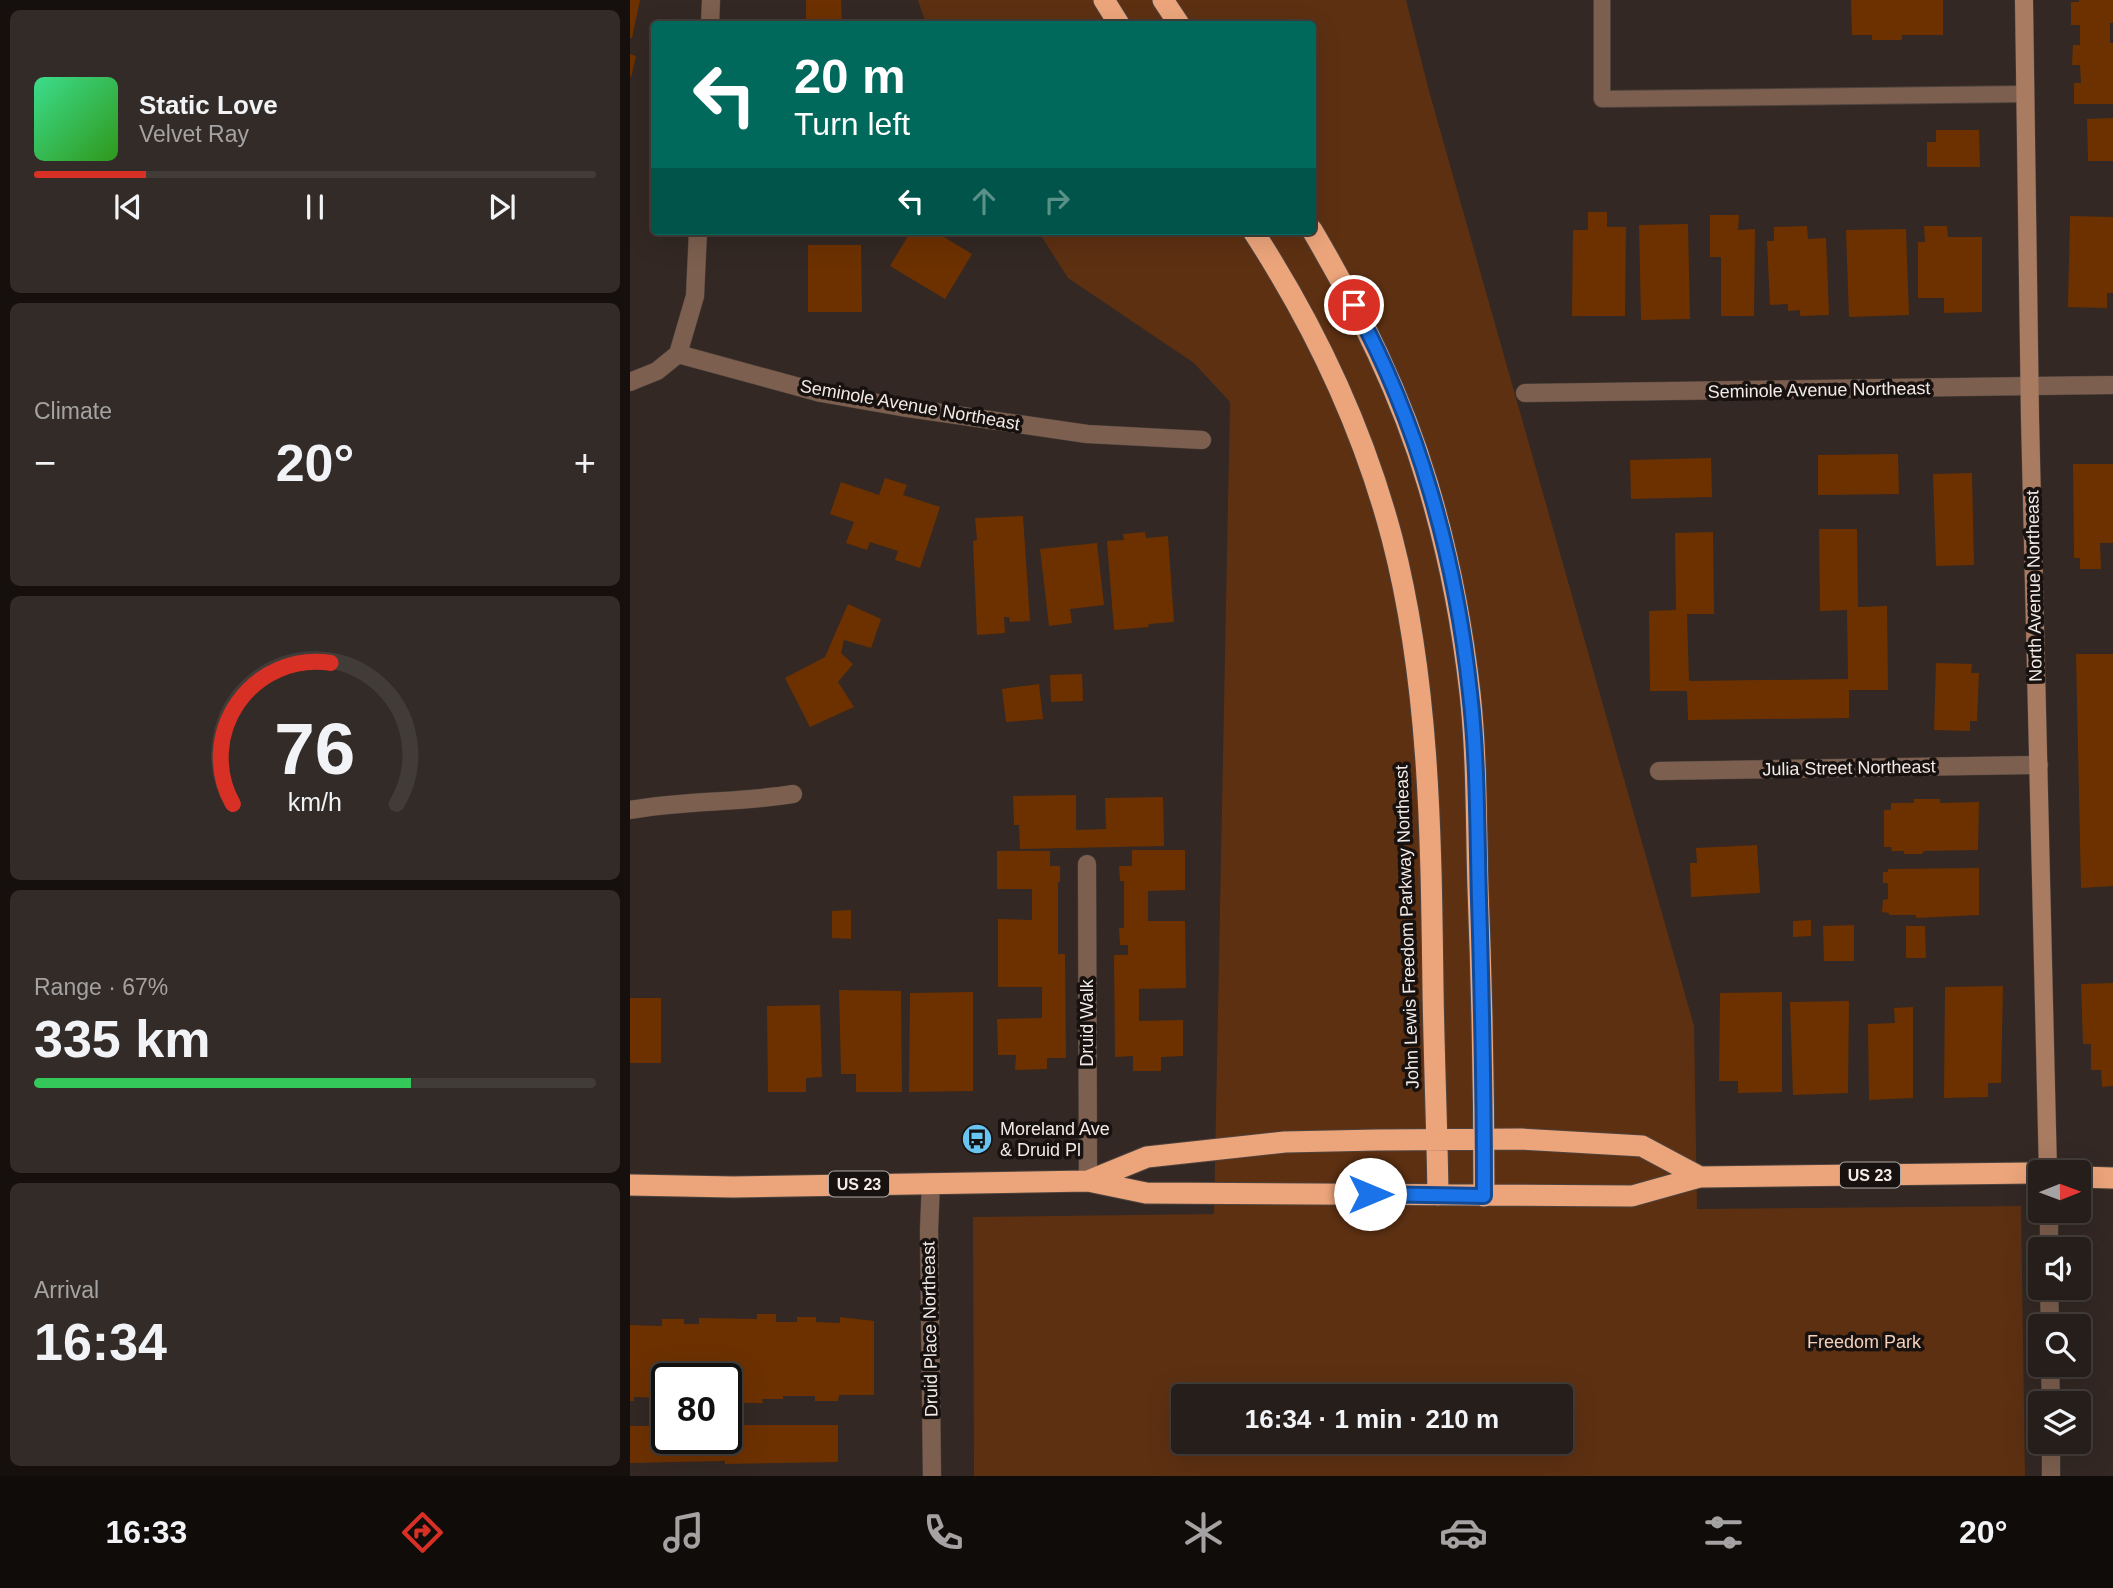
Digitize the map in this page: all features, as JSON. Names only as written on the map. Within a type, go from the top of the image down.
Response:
[{"type":"highway","points":[[1104,0],[1117,21]]},
{"type":"highway","points":[[1163,0],[1177,21]]},
{"type":"highway","name":"John Lewis Freedom Parkway Northeast","points":[[1255,235],[1296,301],[1325,356],[1359,437],[1392,537],[1405,601],[1422,716],[1432,881],[1438,1195]]},
{"type":"highway","points":[[1315,235],[1381,356],[1397,397],[1429,486],[1465,652],[1473,729],[1485,1084],[1484,1196]]},
{"type":"highway","name":"US 23","points":[[1088,1181],[1147,1157],[1284,1142],[1437,1139],[1521,1139],[1642,1146],[1700,1177]]},
{"type":"highway","name":"US 23","points":[[630,1185],[1088,1181],[1146,1193],[1632,1196],[1700,1177],[2028,1173]]},
{"type":"highway","points":[[2091,1177],[2113,1178]]},
{"type":"main road","name":"North Avenue Northeast","points":[[2024,0],[2048,1160]]},
{"type":"street","points":[[709,21],[711,0]]},
{"type":"street","points":[[630,382],[657,371],[678,354],[695,296],[698,235]]},
{"type":"street","name":"Seminole Avenue Northeast","points":[[678,354],[821,393],[901,407],[1087,434],[1202,439]]},
{"type":"street","name":"Seminole Avenue Northeast","points":[[1525,393],[2113,385]]},
{"type":"street","name":"Julia Street Northeast","points":[[1659,771],[2039,765]]},
{"type":"street","points":[[630,810],[649,806],[763,799],[793,794]]},
{"type":"street","name":"Druid Walk","points":[[1087,864],[1088,1181]]},
{"type":"street","name":"Druid Place Northeast","points":[[931,1182],[929,1230],[932,1476]]},
{"type":"street","points":[[2051,1454],[2052,1476]]},
{"type":"lane","points":[[1602,0],[1602,99],[2025,94]]},
{"type":"green space","name":"Freedom Park","points":[[918,0],[1406,0],[1429,91],[1694,1026],[1697,1209],[2021,1206],[2025,1476],[974,1476],[973,1217],[1214,1214],[1230,402],[1194,363],[1068,278],[1041,235],[1316,235],[1316,21],[925,21]]},
{"type":"building","points":[[630,0],[640,0],[632,38],[630,38]]},
{"type":"building","points":[[806,0],[841,0],[842,21],[806,21]]},
{"type":"building","points":[[1851,0],[1943,0],[1943,35],[1902,35],[1902,40],[1872,40],[1872,35],[1852,35]]},
{"type":"building","points":[[2113,0],[2110,43],[2113,43],[2113,104],[2074,104],[2074,83],[2081,83],[2080,65],[2072,65],[2073,45],[2080,45],[2080,25],[2071,25],[2071,2]]},
{"type":"building","points":[[630,54],[636,56],[631,77],[630,77]]},
{"type":"building","points":[[2113,118],[2113,161],[2088,161],[2087,119]]},
{"type":"building","points":[[1936,130],[1979,130],[1980,167],[1927,167],[1927,142],[1936,142]]},
{"type":"building","points":[[1588,212],[1607,212],[1607,227],[1626,227],[1625,316],[1572,316],[1573,230],[1588,230]]},
{"type":"building","points":[[1710,215],[1739,215],[1738,230],[1755,229],[1754,316],[1721,316],[1721,257],[1710,257]]},
{"type":"building","points":[[2070,216],[2113,217],[2113,293],[2107,293],[2107,308],[2068,307]]},
{"type":"building","points":[[1688,224],[1690,319],[1641,320],[1639,225]]},
{"type":"building","points":[[1807,226],[1808,239],[1826,238],[1829,315],[1800,316],[1800,310],[1788,311],[1788,304],[1770,305],[1767,241],[1774,241],[1774,227]]},
{"type":"building","points":[[1924,226],[1947,226],[1948,237],[1982,237],[1982,312],[1944,313],[1944,298],[1918,298],[1918,242],[1925,242]]},
{"type":"building","points":[[1906,229],[1909,315],[1849,317],[1846,230]]},
{"type":"building","points":[[909,235],[941,235],[972,254],[945,299],[890,266]]},
{"type":"building","points":[[808,245],[861,245],[862,312],[808,312]]},
{"type":"building","points":[[1898,454],[1899,494],[1818,495],[1818,455]]},
{"type":"building","points":[[1711,458],[1712,497],[1631,499],[1630,460]]},
{"type":"building","points":[[2073,464],[2113,464],[2113,543],[2100,543],[2101,569],[2080,569],[2080,558],[2074,558]]},
{"type":"building","points":[[1972,473],[1974,565],[1936,566],[1933,474]]},
{"type":"building","points":[[885,478],[907,485],[903,495],[940,507],[920,568],[895,560],[898,551],[870,542],[867,550],[846,543],[854,522],[830,514],[841,482],[879,495]]},
{"type":"building","points":[[1023,516],[1030,621],[1010,622],[1009,617],[1004,617],[1005,633],[977,635],[973,541],[977,540],[975,518]]},
{"type":"building","points":[[1819,529],[1857,529],[1858,607],[1887,606],[1888,690],[1849,690],[1849,718],[1688,720],[1687,691],[1650,691],[1649,611],[1676,610],[1675,533],[1713,532],[1714,614],[1687,614],[1689,681],[1848,679],[1847,610],[1820,611]]},
{"type":"building","points":[[1145,532],[1146,538],[1168,536],[1174,622],[1114,630],[1107,541],[1124,540],[1123,534]]},
{"type":"building","points":[[1097,543],[1104,605],[1070,609],[1072,623],[1049,626],[1040,549]]},
{"type":"building","points":[[848,604],[881,619],[871,648],[844,640],[841,653],[853,664],[838,682],[854,707],[810,727],[785,678],[825,657]]},
{"type":"building","points":[[2076,654],[2113,654],[2113,886],[2081,888]]},
{"type":"building","points":[[1936,663],[1972,664],[1971,673],[1979,673],[1977,721],[1970,721],[1970,731],[1934,730]]},
{"type":"building","points":[[1082,674],[1083,701],[1051,702],[1050,675]]},
{"type":"building","points":[[1039,684],[1043,719],[1006,722],[1002,689]]},
{"type":"building","points":[[1076,795],[1076,830],[1106,829],[1105,798],[1163,797],[1164,846],[1020,849],[1019,825],[1014,825],[1013,796]]},
{"type":"building","points":[[1914,799],[1940,799],[1940,803],[1979,802],[1978,850],[1904,854],[1904,851],[1892,851],[1891,847],[1884,847],[1884,810],[1891,810],[1891,803],[1914,803]]},
{"type":"building","points":[[1757,845],[1760,893],[1691,897],[1690,863],[1697,863],[1696,848]]},
{"type":"building","points":[[1132,850],[1185,850],[1185,890],[1148,891],[1148,921],[1185,921],[1186,988],[1139,989],[1139,1021],[1183,1020],[1183,1056],[1161,1057],[1161,1071],[1133,1071],[1133,1056],[1115,1057],[1114,955],[1128,955],[1128,945],[1120,945],[1119,928],[1124,928],[1124,881],[1120,881],[1119,866],[1132,866]]},
{"type":"building","points":[[997,851],[1050,851],[1050,866],[1060,866],[1058,954],[1065,954],[1066,1058],[1047,1058],[1047,1069],[1015,1070],[1016,1055],[998,1055],[997,1019],[1042,1018],[1042,987],[998,987],[998,919],[1032,920],[1032,889],[997,889]]},
{"type":"building","points":[[1979,868],[1979,915],[1916,918],[1916,915],[1889,915],[1882,912],[1883,900],[1888,899],[1888,883],[1883,883],[1883,872],[1888,872],[1888,869]]},
{"type":"building","points":[[851,910],[851,939],[832,938],[832,911]]},
{"type":"building","points":[[1811,920],[1811,936],[1793,937],[1793,921]]},
{"type":"building","points":[[1854,925],[1854,961],[1824,961],[1823,926]]},
{"type":"building","points":[[1906,926],[1925,926],[1926,958],[1906,958]]},
{"type":"building","points":[[2113,983],[2113,1086],[2102,1087],[2101,1070],[2091,1070],[2091,1044],[2083,1044],[2081,984]]},
{"type":"building","points":[[2003,986],[2001,1083],[1988,1083],[1988,1097],[1944,1098],[1945,987]]},
{"type":"building","points":[[839,990],[901,991],[902,1092],[856,1092],[856,1074],[841,1074]]},
{"type":"building","points":[[973,992],[973,1091],[909,1092],[910,993]]},
{"type":"building","points":[[1782,992],[1782,1092],[1738,1093],[1738,1081],[1719,1081],[1720,993]]},
{"type":"building","points":[[630,998],[661,998],[661,1063],[630,1063]]},
{"type":"building","points":[[1849,1001],[1848,1093],[1793,1095],[1790,1002]]},
{"type":"building","points":[[820,1005],[822,1077],[806,1078],[806,1092],[768,1092],[767,1006]]},
{"type":"building","points":[[1913,1007],[1913,1098],[1869,1100],[1868,1024],[1895,1023],[1894,1008]]},
{"type":"building","points":[[757,1314],[776,1314],[776,1322],[797,1322],[797,1317],[816,1317],[816,1322],[840,1323],[840,1317],[874,1321],[874,1395],[839,1395],[838,1401],[815,1401],[815,1396],[783,1396],[783,1399],[762,1399],[763,1403],[742,1403],[742,1363],[651,1363],[651,1398],[634,1397],[634,1401],[630,1401],[630,1325],[662,1326],[662,1319],[684,1319],[684,1324],[699,1324],[699,1318],[757,1319]]},
{"type":"building","points":[[742,1425],[838,1425],[838,1462],[630,1463],[630,1426],[651,1426],[651,1454],[742,1454]]},
{"type":"place","name":"Moreland Ave & Druid Pl","points":[[977,1139]]},
{"type":"route","points":[[1354,305],[1381,356],[1429,486],[1465,652],[1473,729],[1485,1084],[1484,1196],[1370,1194]]}]
